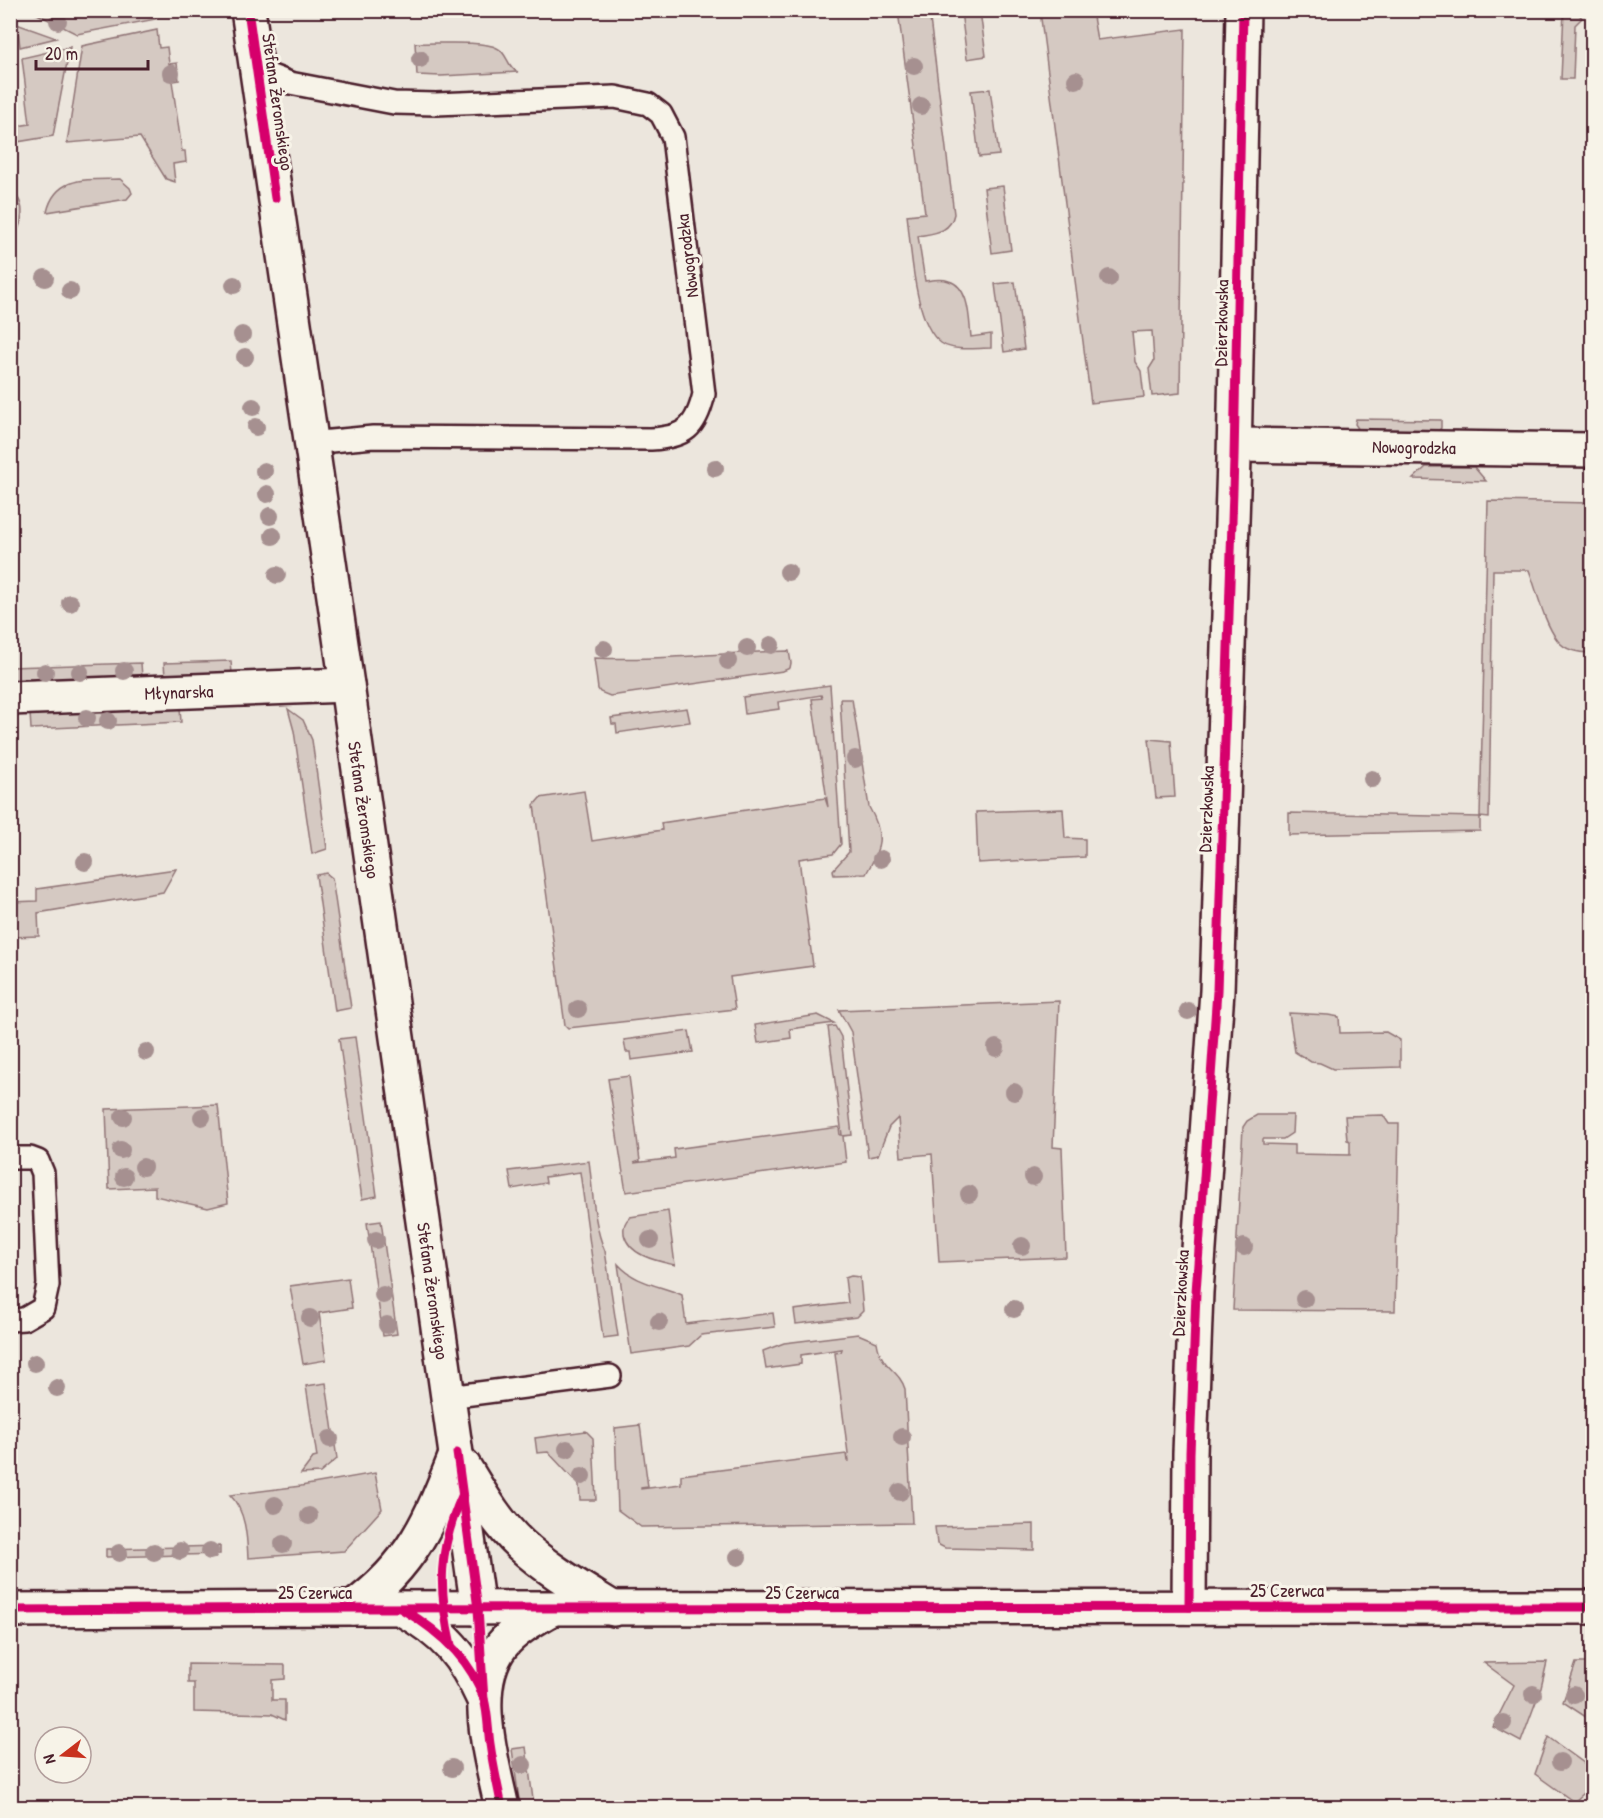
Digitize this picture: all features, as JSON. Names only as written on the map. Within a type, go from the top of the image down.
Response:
[{"type":"street","name":"Stefana Żeromskiego","points":[[248,10],[347,685],[478,1609]]},
{"type":"street","name":"Dzierzkowska","points":[[1189,1607],[1190,1453],[1196,1292],[1217,991],[1235,445],[1243,10]]},
{"type":"street","name":"Nowogrodzka","points":[[1235,445],[1593,450]]},
{"type":"street","name":"Młynarska","points":[[10,698],[347,685]]},
{"type":"street","points":[[354,1608],[388,1579],[414,1547],[435,1509],[457,1453]]},
{"type":"street","points":[[457,1453],[487,1503],[520,1544],[614,1609]]},
{"type":"street","name":"25 Czerwca","points":[[10,1610],[1593,1607]]},
{"type":"street","points":[[402,1609],[431,1628],[457,1652],[475,1679],[484,1700],[502,1808]]},
{"type":"street","points":[[484,1700],[487,1679],[502,1645],[526,1624],[551,1609]]},
{"type":"lane","name":"Nowogrodzka","points":[[256,70],[296,84],[394,103],[436,104],[615,97],[648,104],[661,114],[669,125],[673,137],[704,394],[699,416],[687,429],[672,438],[651,439],[373,437],[310,443]]},
{"type":"lane","points":[[10,1158],[30,1158],[38,1161],[43,1173],[48,1285],[43,1308],[24,1319],[10,1320]]},
{"type":"lane","points":[[448,1397],[610,1376]]},
{"type":"shaded area","points":[[28,11],[37,11],[38,14],[88,15],[121,11],[155,11],[156,19],[77,34]]},
{"type":"shaded area","points":[[898,11],[929,11],[954,214],[945,229],[918,236],[925,281],[943,280],[956,284],[965,297],[971,337],[991,334],[991,348],[959,349],[941,343],[932,333],[919,302],[907,215],[925,213]]},
{"type":"shaded area","points":[[961,11],[980,11],[986,56],[967,59]]},
{"type":"shaded area","points":[[1040,11],[1092,11],[1097,40],[1185,29],[1180,393],[1152,396],[1149,369],[1154,361],[1152,331],[1132,332],[1135,362],[1141,371],[1144,397],[1091,403]]},
{"type":"shaded area","points":[[1564,11],[1576,11],[1582,18],[1575,25],[1573,79],[1561,79]]},
{"type":"shaded area","points":[[10,22],[56,38],[20,47],[18,30],[11,30]]},
{"type":"shaded area","points":[[157,30],[159,48],[167,47],[169,64],[177,63],[179,80],[172,81],[182,151],[185,151],[186,162],[173,164],[175,182],[166,179],[140,137],[67,143],[82,46]]},
{"type":"shaded area","points":[[415,43],[470,43],[490,46],[501,50],[514,70],[518,72],[417,75]]},
{"type":"shaded area","points":[[70,47],[53,136],[11,143],[11,127],[30,124],[22,58]]},
{"type":"shaded area","points":[[990,89],[999,155],[979,157],[971,91]]},
{"type":"shaded area","points":[[120,179],[132,193],[127,199],[47,212],[51,200],[66,185],[86,180]]},
{"type":"shaded area","points":[[1003,186],[1011,250],[992,253],[984,188]]},
{"type":"shaded area","points":[[11,191],[20,202],[22,215],[21,222],[11,241]]},
{"type":"shaded area","points":[[1015,282],[1024,349],[1004,352],[995,284]]},
{"type":"shaded area","points":[[1356,419],[1441,420],[1441,428],[1438,431],[1359,430],[1355,424]]},
{"type":"shaded area","points":[[1426,467],[1474,467],[1486,481],[1413,479]]},
{"type":"shaded area","points":[[1488,501],[1592,503],[1592,653],[1574,651],[1558,641],[1545,616],[1529,570],[1493,570],[1489,818],[1480,817]]},
{"type":"shaded area","points":[[789,651],[790,668],[783,671],[610,696],[598,689],[594,658],[643,658]]},
{"type":"shaded area","points":[[231,661],[232,674],[165,676],[164,663]]},
{"type":"shaded area","points":[[141,663],[142,677],[11,680],[10,667]]},
{"type":"shaded area","points":[[830,685],[841,844],[833,854],[799,859],[813,966],[730,977],[735,1009],[568,1028],[565,1025],[534,805],[540,798],[584,791],[592,841],[662,830],[661,823],[825,798],[828,807],[812,699],[822,698],[821,695],[778,702],[779,709],[745,714],[743,697]]},
{"type":"shaded area","points":[[840,699],[852,699],[869,807],[879,834],[878,849],[866,874],[834,875],[833,870],[849,852]]},
{"type":"shaded area","points":[[180,708],[181,722],[31,729],[30,713]]},
{"type":"shaded area","points":[[687,708],[690,722],[617,733],[616,724],[612,724],[611,718]]},
{"type":"shaded area","points":[[288,709],[303,720],[312,740],[327,849],[312,854],[294,731]]},
{"type":"shaded area","points":[[1149,739],[1171,741],[1175,797],[1156,798]]},
{"type":"shaded area","points":[[1063,809],[1065,838],[1085,839],[1085,857],[978,863],[976,812]]},
{"type":"shaded area","points":[[1289,813],[1480,817],[1480,831],[1289,835]]},
{"type":"shaded area","points":[[176,869],[163,892],[38,913],[39,936],[11,937],[11,902],[37,901],[37,889]]},
{"type":"shaded area","points":[[326,873],[332,878],[351,1008],[335,1011],[316,875]]},
{"type":"shaded area","points":[[1059,1001],[1053,1147],[1062,1148],[1066,1257],[939,1262],[932,1154],[901,1157],[898,1118],[889,1127],[878,1155],[868,1157],[851,1032],[839,1010]]},
{"type":"shaded area","points":[[1289,1013],[1339,1017],[1340,1033],[1386,1032],[1400,1040],[1400,1067],[1333,1069],[1311,1062],[1295,1052]]},
{"type":"shaded area","points":[[818,1015],[834,1023],[790,1029],[791,1038],[758,1043],[755,1025]]},
{"type":"shaded area","points":[[835,1026],[841,1037],[852,1135],[843,1136],[846,1162],[626,1192],[608,1079],[629,1076],[640,1161],[634,1163],[675,1158],[674,1149],[839,1127],[840,1135],[842,1135],[828,1027]]},
{"type":"shaded area","points":[[689,1031],[693,1052],[631,1060],[630,1052],[626,1052],[624,1040]]},
{"type":"shaded area","points":[[355,1037],[377,1196],[362,1199],[339,1039]]},
{"type":"shaded area","points":[[218,1105],[228,1203],[208,1208],[155,1196],[155,1187],[109,1189],[106,1109]]},
{"type":"shaded area","points":[[1257,1115],[1293,1115],[1292,1133],[1283,1139],[1263,1139],[1263,1144],[1294,1145],[1294,1154],[1350,1155],[1345,1116],[1383,1115],[1389,1124],[1399,1124],[1395,1311],[1233,1310],[1243,1127],[1247,1121]]},
{"type":"shaded area","points":[[589,1161],[596,1218],[605,1251],[618,1336],[603,1338],[580,1172],[545,1177],[546,1183],[512,1189],[509,1171]]},
{"type":"shaded area","points":[[668,1211],[675,1265],[652,1259],[638,1252],[632,1248],[624,1234],[624,1225],[630,1217]]},
{"type":"shaded area","points":[[381,1221],[397,1334],[383,1336],[367,1223]]},
{"type":"shaded area","points":[[618,1264],[640,1280],[682,1295],[686,1324],[773,1313],[775,1327],[701,1335],[689,1346],[631,1354]]},
{"type":"shaded area","points":[[860,1277],[863,1311],[857,1317],[796,1324],[794,1310],[848,1303],[845,1278]]},
{"type":"shaded area","points":[[348,1278],[352,1308],[319,1313],[326,1360],[303,1364],[290,1286]]},
{"type":"shaded area","points":[[858,1334],[877,1342],[882,1358],[899,1377],[905,1389],[912,1523],[641,1527],[618,1510],[615,1428],[640,1425],[648,1487],[641,1489],[681,1484],[681,1475],[846,1454],[847,1461],[849,1461],[835,1353],[841,1352],[842,1349],[801,1355],[801,1364],[766,1369],[763,1351],[784,1343]]},
{"type":"shaded area","points":[[326,1383],[337,1459],[320,1473],[301,1474],[313,1458],[317,1457],[306,1386]]},
{"type":"shaded area","points":[[586,1431],[593,1438],[596,1500],[580,1500],[579,1485],[548,1452],[537,1453],[535,1438]]},
{"type":"shaded area","points":[[375,1473],[382,1509],[344,1551],[248,1558],[242,1516],[230,1495]]},
{"type":"shaded area","points":[[1034,1524],[1034,1550],[945,1548],[937,1544],[935,1527]]},
{"type":"shaded area","points":[[220,1546],[220,1554],[106,1557],[106,1549]]},
{"type":"shaded area","points":[[1547,1662],[1541,1688],[1521,1742],[1493,1727],[1514,1685],[1484,1663]]},
{"type":"shaded area","points":[[1576,1663],[1592,1663],[1592,1721],[1563,1702]]},
{"type":"shaded area","points":[[188,1664],[285,1665],[285,1679],[272,1680],[272,1700],[285,1700],[285,1720],[272,1714],[194,1712],[194,1683],[188,1683]]},
{"type":"shaded area","points":[[1548,1737],[1592,1769],[1592,1786],[1574,1802],[1535,1774]]},
{"type":"shaded area","points":[[526,1747],[534,1807],[520,1807],[512,1749]]},
{"type":"cycle path","points":[[248,10],[275,198]]},
{"type":"cycle path","points":[[1189,1607],[1190,1453],[1196,1292],[1217,991],[1234,459],[1243,10]]},
{"type":"cycle path","points":[[457,1453],[478,1609],[484,1700]]},
{"type":"cycle path","points":[[451,1645],[444,1606],[443,1570],[448,1534],[462,1496]]},
{"type":"cycle path","points":[[10,1610],[1592,1607]]},
{"type":"cycle path","points":[[402,1609],[428,1626],[452,1646],[478,1684],[485,1704],[491,1752],[502,1808]]}]
